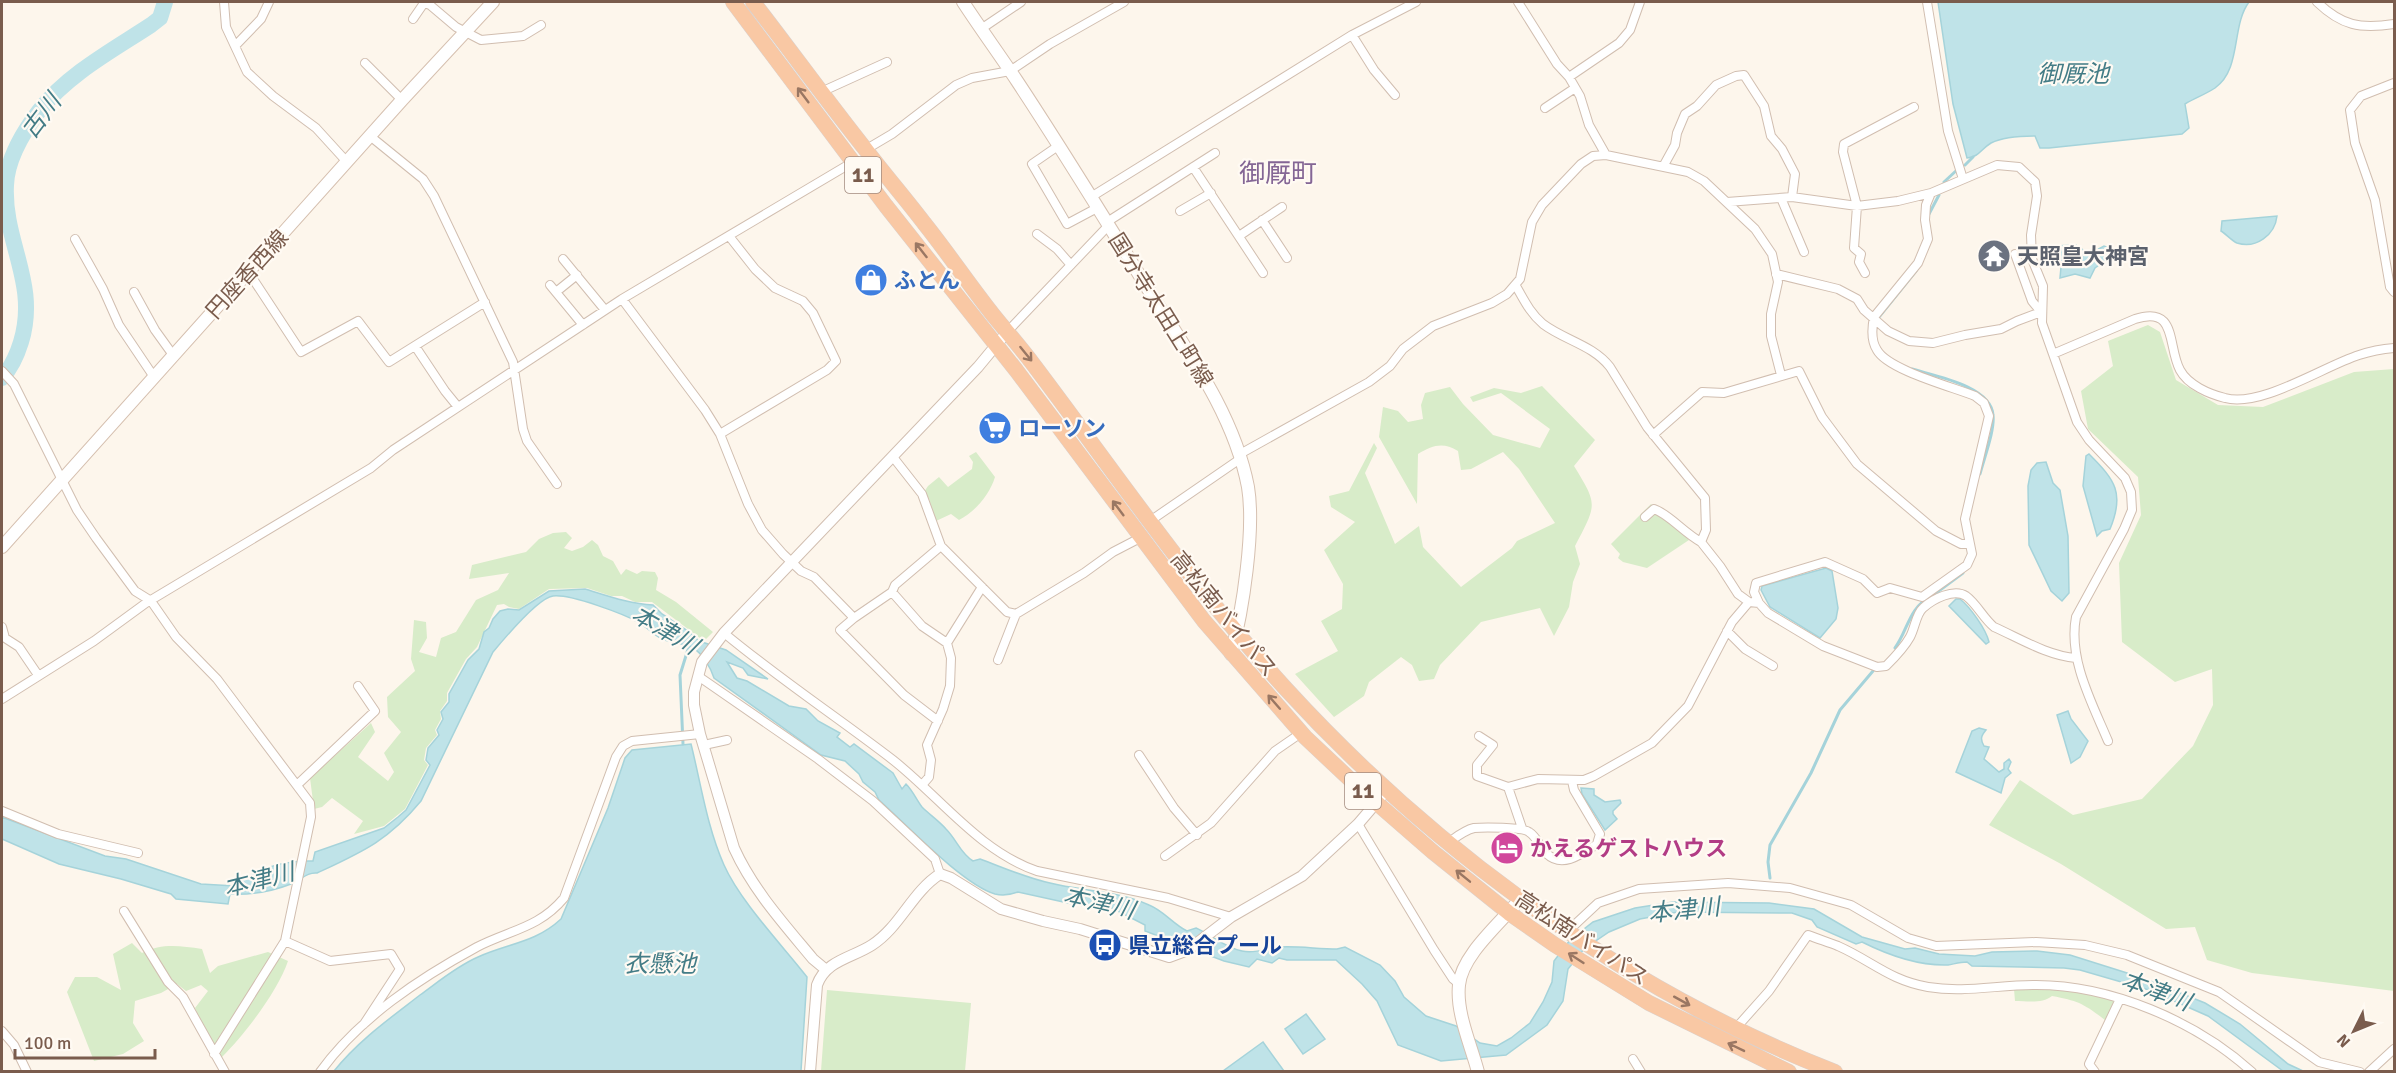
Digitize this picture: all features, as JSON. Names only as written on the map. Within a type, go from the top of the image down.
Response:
[{"type":"highway","name":"高松南バイパス","points":[[733,2],[853,162],[997,346],[1140,538],[1231,654],[1301,733],[1433,852],[1509,913],[1555,945],[1596,972],[1699,1029],[1789,1071]]},
{"type":"highway","name":"高松南バイパス","points":[[753,2],[925,223],[1196,583],[1331,738],[1449,842],[1521,898],[1613,962],[1706,1014],[1835,1071]]},
{"type":"main road","name":"円座香西線","points":[[2,547],[402,100],[493,2]]},
{"type":"main road","name":"国分寺太田上町線","points":[[963,2],[1010,70],[1108,224],[1196,364],[1228,422],[1240,457],[1250,505],[1237,632],[1231,654]]},
{"type":"main road","points":[[1477,1067],[1463,1018],[1459,984],[1465,965],[1476,949],[1521,898]]},
{"type":"street","points":[[224,2],[226,27],[247,72],[273,96],[316,129],[347,162]]},
{"type":"street","points":[[235,46],[261,20],[269,2]]},
{"type":"street","points":[[981,29],[1021,2]]},
{"type":"street","points":[[866,150],[892,134],[956,86],[972,78],[1010,70],[1050,44],[1125,2]]},
{"type":"street","points":[[1058,146],[1032,164],[1067,224],[1094,202],[1352,35],[1416,2]]},
{"type":"street","points":[[1518,2],[1557,64],[1575,87],[1580,96],[1588,125],[1606,155]]},
{"type":"street","points":[[1569,77],[1619,43],[1630,30],[1640,2]]},
{"type":"street","points":[[1927,2],[1948,131],[1963,179]]},
{"type":"street","points":[[2317,2],[2332,16],[2368,28],[2394,24]]},
{"type":"street","points":[[413,19],[423,3],[430,5],[442,16],[481,40],[523,36],[541,25]]},
{"type":"street","points":[[1352,35],[1374,70],[1395,95]]},
{"type":"street","points":[[821,92],[887,62]]},
{"type":"street","points":[[365,63],[402,100]]},
{"type":"street","points":[[1664,165],[1675,145],[1685,114],[1697,106],[1716,85],[1744,75],[1764,106],[1771,136],[1782,149],[1795,174],[1792,197]]},
{"type":"street","points":[[2394,83],[2361,96],[2350,110],[2355,143],[2375,200],[2391,287],[2394,292]]},
{"type":"street","points":[[1545,108],[1575,87]]},
{"type":"street","points":[[1865,273],[1859,262],[1861,254],[1854,248],[1857,206],[1843,152],[1844,144],[1914,108]]},
{"type":"street","points":[[370,136],[423,179],[434,196],[486,302],[515,369],[523,429],[527,441],[558,484]]},
{"type":"street","points":[[825,969],[813,959],[760,893],[743,868],[734,848],[700,734],[694,705],[702,662],[723,634],[893,457],[1108,224],[1215,153]]},
{"type":"street","points":[[1150,521],[1240,457],[1369,382],[1390,366],[1403,349],[1433,326],[1492,303],[1507,294],[1516,286],[1523,270],[1532,222],[1542,205],[1581,164],[1593,156],[1606,155],[1664,165],[1688,172],[1704,181],[1761,237],[1772,254],[1778,282],[1771,314],[1772,336],[1781,375]]},
{"type":"street","points":[[2,699],[94,642],[151,601],[371,468],[393,450],[622,299],[853,162]]},
{"type":"street","points":[[1727,202],[1792,197],[1857,206],[1898,201],[1931,193],[1997,165],[2019,167],[2036,182],[2037,196],[2031,235],[2032,259],[2043,286],[2041,312],[2047,340],[2077,422],[2089,440],[2125,478],[2131,492],[2132,510],[2076,617],[2073,632],[2076,658],[2108,741]]},
{"type":"street","points":[[1193,166],[1263,273]]},
{"type":"street","points":[[1180,212],[1210,193]]},
{"type":"street","points":[[1931,193],[1926,205],[1925,220],[1928,239],[1918,263],[1874,317],[1872,327],[1876,350],[1886,360],[1901,369],[1976,396],[1984,403],[1989,416],[1965,519],[1972,554],[1967,565],[1922,597],[1890,588],[1877,592],[1863,579],[1825,562],[1756,583],[1754,592],[1759,603],[1768,612],[1823,646],[1877,667],[1886,666],[1901,650],[1910,637],[1922,609],[1952,593],[1963,594],[1971,600],[1986,621],[1994,627],[2053,653],[2076,658]]},
{"type":"street","points":[[1781,198],[1804,252]]},
{"type":"street","points":[[1239,236],[1282,207]]},
{"type":"street","points":[[1262,220],[1287,258]]},
{"type":"street","points":[[1037,234],[1057,249],[1071,265]]},
{"type":"street","points":[[720,434],[827,369],[836,361],[813,313],[803,301],[776,288],[755,269],[729,236]]},
{"type":"street","points":[[75,239],[119,325],[154,377]]},
{"type":"street","points":[[2014,254],[2032,301],[2041,312]]},
{"type":"street","points":[[563,259],[605,310]]},
{"type":"street","points":[[247,274],[253,279],[301,352],[358,321],[389,362],[486,302]]},
{"type":"street","points":[[1776,274],[1838,289],[1857,299],[1864,310],[1888,331],[1910,341],[1933,343],[2001,329],[2041,312]]},
{"type":"street","points":[[577,275],[553,288],[583,325]]},
{"type":"street","points":[[1516,286],[1528,308],[1544,325],[1603,358],[1653,435],[1705,498],[1706,530],[1701,542]]},
{"type":"street","points":[[134,292],[155,330],[173,355]]},
{"type":"street","points":[[622,299],[705,410],[720,434],[748,504],[762,530],[801,571],[814,577],[854,618]]},
{"type":"street","points":[[2053,354],[2146,316],[2157,317],[2169,327],[2179,369],[2189,382],[2228,399],[2250,398],[2283,387],[2357,355],[2379,349],[2394,348]]},
{"type":"street","points":[[415,346],[458,407]]},
{"type":"street","points":[[1653,435],[1702,392],[1724,393],[1799,370],[1822,417],[1866,474],[1936,531],[1961,544],[1969,544]]},
{"type":"street","points":[[2,371],[14,384],[77,510],[120,571],[135,591],[151,601],[176,637],[217,679],[310,803],[311,817],[285,941],[214,1054]]},
{"type":"street","points":[[893,457],[922,494],[941,546],[1007,612],[1016,615]]},
{"type":"street","points":[[1645,517],[1654,509],[1660,511],[1688,535],[1701,542],[1738,594],[1749,602],[1759,603]]},
{"type":"street","points":[[998,660],[1016,615],[1113,552],[1140,538]]},
{"type":"street","points":[[938,720],[904,695],[865,658],[840,630],[892,592],[895,585],[941,546]]},
{"type":"street","points":[[947,643],[982,588]]},
{"type":"street","points":[[892,592],[922,626],[947,643],[951,658],[950,686],[927,744],[931,760],[928,777],[922,785]]},
{"type":"street","points":[[1479,736],[1492,745],[1477,765],[1477,776],[1508,787],[1538,779],[1572,781],[1594,777],[1652,743],[1675,721],[1688,706],[1732,622],[1749,602]]},
{"type":"street","points":[[2,627],[5,638],[19,647],[38,675]]},
{"type":"street","points":[[1727,631],[1745,649],[1773,666]]},
{"type":"street","points":[[723,634],[894,761],[964,825],[1016,864],[1036,871],[1168,898],[1227,920]]},
{"type":"street","points":[[698,674],[873,801],[935,859],[940,874]]},
{"type":"street","points":[[297,785],[375,711],[358,686]]},
{"type":"street","points":[[1165,856],[1210,823],[1275,751],[1301,733]]},
{"type":"street","points":[[321,1070],[364,1024],[429,974],[480,946],[535,923],[551,913],[564,898],[616,757],[623,746],[632,741],[700,734]]},
{"type":"street","points":[[704,745],[727,740]]},
{"type":"street","points":[[1140,755],[1174,808],[1197,834]]},
{"type":"street","points":[[1449,842],[1474,828],[1522,828],[1530,832],[1547,854],[1555,859],[1568,860],[1597,844],[1600,834],[1574,790],[1572,781]]},
{"type":"street","points":[[1508,787],[1522,828]]},
{"type":"street","points":[[940,874],[951,878],[1001,909],[1080,929],[1168,957],[1188,950],[1227,920],[1302,876],[1358,825],[1388,789]]},
{"type":"street","points":[[2,811],[58,834],[138,853]]},
{"type":"street","points":[[1358,825],[1434,950],[1453,979],[1459,984]]},
{"type":"street","points":[[810,1071],[817,985],[825,969],[872,945],[884,936],[931,880],[940,874]]},
{"type":"street","points":[[1568,931],[1598,903],[1639,889],[1728,883],[1790,888],[1851,905],[1908,938],[1936,946],[2036,942],[2085,945],[2127,956],[2219,992],[2319,1062],[2360,1071]]},
{"type":"street","points":[[124,911],[168,982],[183,997],[225,1071]]},
{"type":"street","points":[[1736,1028],[1769,991],[1808,936],[1838,946],[1898,980],[1929,987],[1969,990],[2032,985],[2076,987],[2120,999],[2194,1029],[2228,1050],[2252,1071]]},
{"type":"street","points":[[285,941],[330,961],[391,954],[400,969],[364,1024]]},
{"type":"street","points":[[2096,1071],[2089,1064],[2120,999]]},
{"type":"street","points":[[2,1031],[14,1045],[27,1071]]},
{"type":"street","points":[[2369,1071],[2394,1049]]},
{"type":"street","points":[[1633,1059],[1641,1071]]},
{"type":"green space","points":[[2148,325],[2160,332],[2176,380],[2218,405],[2263,407],[2354,372],[2394,369],[2394,991],[2252,973],[2207,960],[2195,927],[2166,929],[2061,864],[1989,825],[2020,780],[2073,815],[2142,799],[2193,746],[2213,705],[2212,669],[2175,682],[2122,642],[2119,563],[2141,515],[2138,477],[2088,429],[2081,391],[2113,366],[2108,341]]},
{"type":"green space","points":[[1542,386],[1595,440],[1574,466],[1591,497],[1592,505],[1588,521],[1575,546],[1580,564],[1573,582],[1569,607],[1554,636],[1540,608],[1481,622],[1440,665],[1434,679],[1419,681],[1412,665],[1401,657],[1369,682],[1364,696],[1334,717],[1295,674],[1338,651],[1321,621],[1342,609],[1343,584],[1324,550],[1355,522],[1331,507],[1329,496],[1349,491],[1374,443],[1377,448],[1365,473],[1395,544],[1419,526],[1423,547],[1461,587],[1512,548],[1517,541],[1555,523],[1519,469],[1503,452],[1471,469],[1461,470],[1458,451],[1448,446],[1428,448],[1418,454],[1417,504],[1379,437],[1383,407],[1398,411],[1408,422],[1423,419],[1421,405],[1425,393],[1450,387],[1493,435],[1540,448],[1550,429],[1501,393],[1473,402],[1470,397],[1494,388],[1521,393]]},
{"type":"green space","points":[[976,452],[995,477],[990,490],[965,517],[959,520],[951,514],[936,521],[929,499],[924,492],[939,477],[948,487],[972,469],[973,462],[969,456]]},
{"type":"green space","points":[[1651,504],[1689,540],[1647,568],[1623,562],[1618,558],[1620,554],[1611,544]]},
{"type":"green space","points":[[566,532],[572,538],[564,548],[572,551],[592,540],[598,545],[603,556],[613,561],[621,575],[626,569],[637,574],[642,571],[655,572],[658,578],[656,590],[676,602],[713,632],[704,641],[652,602],[635,602],[622,596],[611,596],[587,588],[549,589],[519,609],[504,604],[497,605],[477,647],[466,659],[447,693],[447,701],[440,711],[441,719],[435,730],[437,735],[426,748],[424,760],[428,765],[405,809],[384,826],[354,834],[363,821],[332,798],[322,807],[314,809],[310,778],[371,723],[375,732],[358,757],[388,781],[394,772],[384,753],[401,732],[388,717],[387,697],[415,671],[411,659],[414,620],[426,622],[427,638],[419,652],[436,657],[441,638],[456,632],[476,600],[498,590],[509,573],[469,579],[472,565],[526,552],[539,539],[553,533]]},
{"type":"green space","points":[[132,943],[142,953],[164,947],[179,946],[202,949],[210,973],[218,966],[268,952],[288,961],[277,985],[260,1012],[222,1057],[212,1044],[195,1008],[208,991],[201,985],[186,991],[177,984],[161,993],[135,1001],[133,1023],[144,1041],[123,1054],[94,1061],[67,992],[75,977],[97,977],[121,990],[113,954]]},
{"type":"green space","points":[[2063,988],[2117,1000],[2105,1020],[2074,1001],[2052,996],[2039,1001],[2015,1001],[2014,989]]},
{"type":"green space","points":[[827,990],[971,1003],[965,1071],[821,1071]]},
{"type":"water","name":"御厩池","points":[[1938,2],[2249,2],[2243,12],[2229,70],[2215,88],[2185,104],[2189,128],[2182,134],[2049,148],[2040,148],[2035,136],[2013,137],[1991,143],[1977,154],[1967,158],[1953,104]]},
{"type":"water","points":[[2277,216],[2273,229],[2263,239],[2251,244],[2237,243],[2221,231],[2222,221]]},
{"type":"water","points":[[2076,245],[2089,254],[2104,246],[2112,249],[2112,256],[2095,268],[2090,278],[2075,274],[2060,278],[2061,267],[2055,246]]},
{"type":"water","points":[[2089,454],[2111,480],[2117,496],[2117,506],[2110,529],[2102,531],[2097,536],[2083,486],[2086,456]]},
{"type":"water","points":[[2046,462],[2053,483],[2060,490],[2068,536],[2069,593],[2062,601],[2051,591],[2029,545],[2028,486],[2031,470],[2037,463]]},
{"type":"water","points":[[1826,568],[1832,571],[1838,608],[1836,619],[1820,638],[1770,607],[1761,590],[1762,586]]},
{"type":"water","name":"本津川","points":[[585,589],[627,601],[653,605],[699,641],[726,650],[768,679],[748,675],[743,668],[727,662],[737,678],[747,681],[789,706],[806,709],[818,721],[840,733],[837,737],[850,747],[854,744],[893,773],[902,789],[906,784],[911,789],[922,807],[950,833],[973,861],[980,859],[1041,881],[1062,886],[1137,900],[1164,914],[1187,931],[1196,928],[1242,951],[1280,947],[1337,949],[1345,947],[1380,965],[1395,981],[1404,997],[1426,1016],[1456,1026],[1480,1043],[1497,1046],[1530,1023],[1552,982],[1554,961],[1570,940],[1593,922],[1635,908],[1673,902],[1769,903],[1814,909],[1862,937],[1905,949],[1915,948],[1939,954],[1975,956],[1992,952],[2037,951],[2070,955],[2143,978],[2205,1003],[2240,1024],[2288,1064],[2303,1071],[2283,1071],[2208,1016],[2149,990],[2080,970],[2064,968],[1972,966],[1967,962],[1937,965],[1914,962],[1862,942],[1856,944],[1817,927],[1812,920],[1792,913],[1678,912],[1640,919],[1609,932],[1584,949],[1568,969],[1563,1001],[1547,1025],[1506,1055],[1441,1061],[1398,1045],[1377,1001],[1336,960],[1279,958],[1272,963],[1257,959],[1249,967],[1224,961],[1145,931],[1145,925],[1112,908],[1077,905],[1018,892],[998,895],[982,888],[951,867],[919,838],[879,800],[875,792],[845,761],[821,755],[714,678],[706,661],[696,650],[662,639],[640,623],[597,605],[561,596],[547,598],[539,604],[521,620],[493,652],[421,801],[409,815],[374,844],[317,873],[269,891],[230,894],[228,904],[176,899],[171,894],[121,879],[59,864],[2,839],[2,817],[105,856],[126,859],[201,884],[235,886],[252,874],[272,866],[313,861],[315,852],[384,828],[406,810],[430,765],[426,760],[428,748],[439,735],[437,730],[443,719],[441,712],[449,702],[449,694],[468,660],[479,649],[484,632],[500,611],[519,610],[549,591]]},
{"type":"water","points":[[1956,599],[1960,599],[1973,613],[1985,631],[1989,642],[1986,644],[1949,606]]},
{"type":"water","points":[[2068,711],[2071,719],[2088,741],[2080,757],[2071,763],[2057,715]]},
{"type":"water","points":[[1979,728],[1986,730],[1982,739],[1984,746],[1989,747],[1984,759],[1999,772],[2004,769],[2004,763],[2009,759],[2011,762],[2008,769],[2011,773],[2005,778],[2001,793],[1956,772],[1972,731]]},
{"type":"water","name":"衣懸池","points":[[691,744],[709,821],[724,865],[751,908],[807,977],[801,1071],[334,1071],[374,1031],[455,970],[489,952],[531,938],[561,919],[608,808],[625,758],[632,750]]},
{"type":"water","points":[[1581,788],[1594,789],[1594,795],[1605,802],[1620,800],[1621,803],[1613,811],[1617,819],[1605,830],[1582,794]]},
{"type":"water","points":[[1306,1014],[1325,1039],[1303,1054],[1285,1029]]},
{"type":"water","points":[[1263,1042],[1284,1071],[1223,1071]]},
{"type":"waterway","name":"古川","points":[[2,378],[18,352],[25,321],[26,301],[7,206],[7,175],[13,155],[39,111],[63,85],[160,18],[165,2]]},
{"type":"waterway","points":[[1965,165],[1973,157]]},
{"type":"waterway","points":[[1944,182],[1958,169]]},
{"type":"waterway","points":[[1929,214],[1939,195]]},
{"type":"waterway","points":[[1879,317],[1916,271]]},
{"type":"waterway","points":[[1912,369],[1960,384],[1973,390],[1990,405],[1993,415],[1992,428],[1980,474]]},
{"type":"waterway","points":[[1936,593],[1963,573]]},
{"type":"waterway","points":[[1895,648],[1913,613],[1930,598]]},
{"type":"waterway","name":"本津川","points":[[683,744],[680,675],[689,646]]},
{"type":"waterway","points":[[1770,878],[1768,862],[1770,845],[1811,773],[1840,710],[1873,671]]},
{"type":"place","name":"天照皇大神宮","points":[[1994,256]]},
{"type":"place","name":"ふとん","points":[[871,280]]},
{"type":"place","name":"ローソン","points":[[995,428]]},
{"type":"place","name":"かえるゲストハウス","points":[[1507,848]]},
{"type":"place","name":"県立総合プール","points":[[1105,945]]},
{"type":"district","name":"御厩町","points":[[1278,174]]}]
